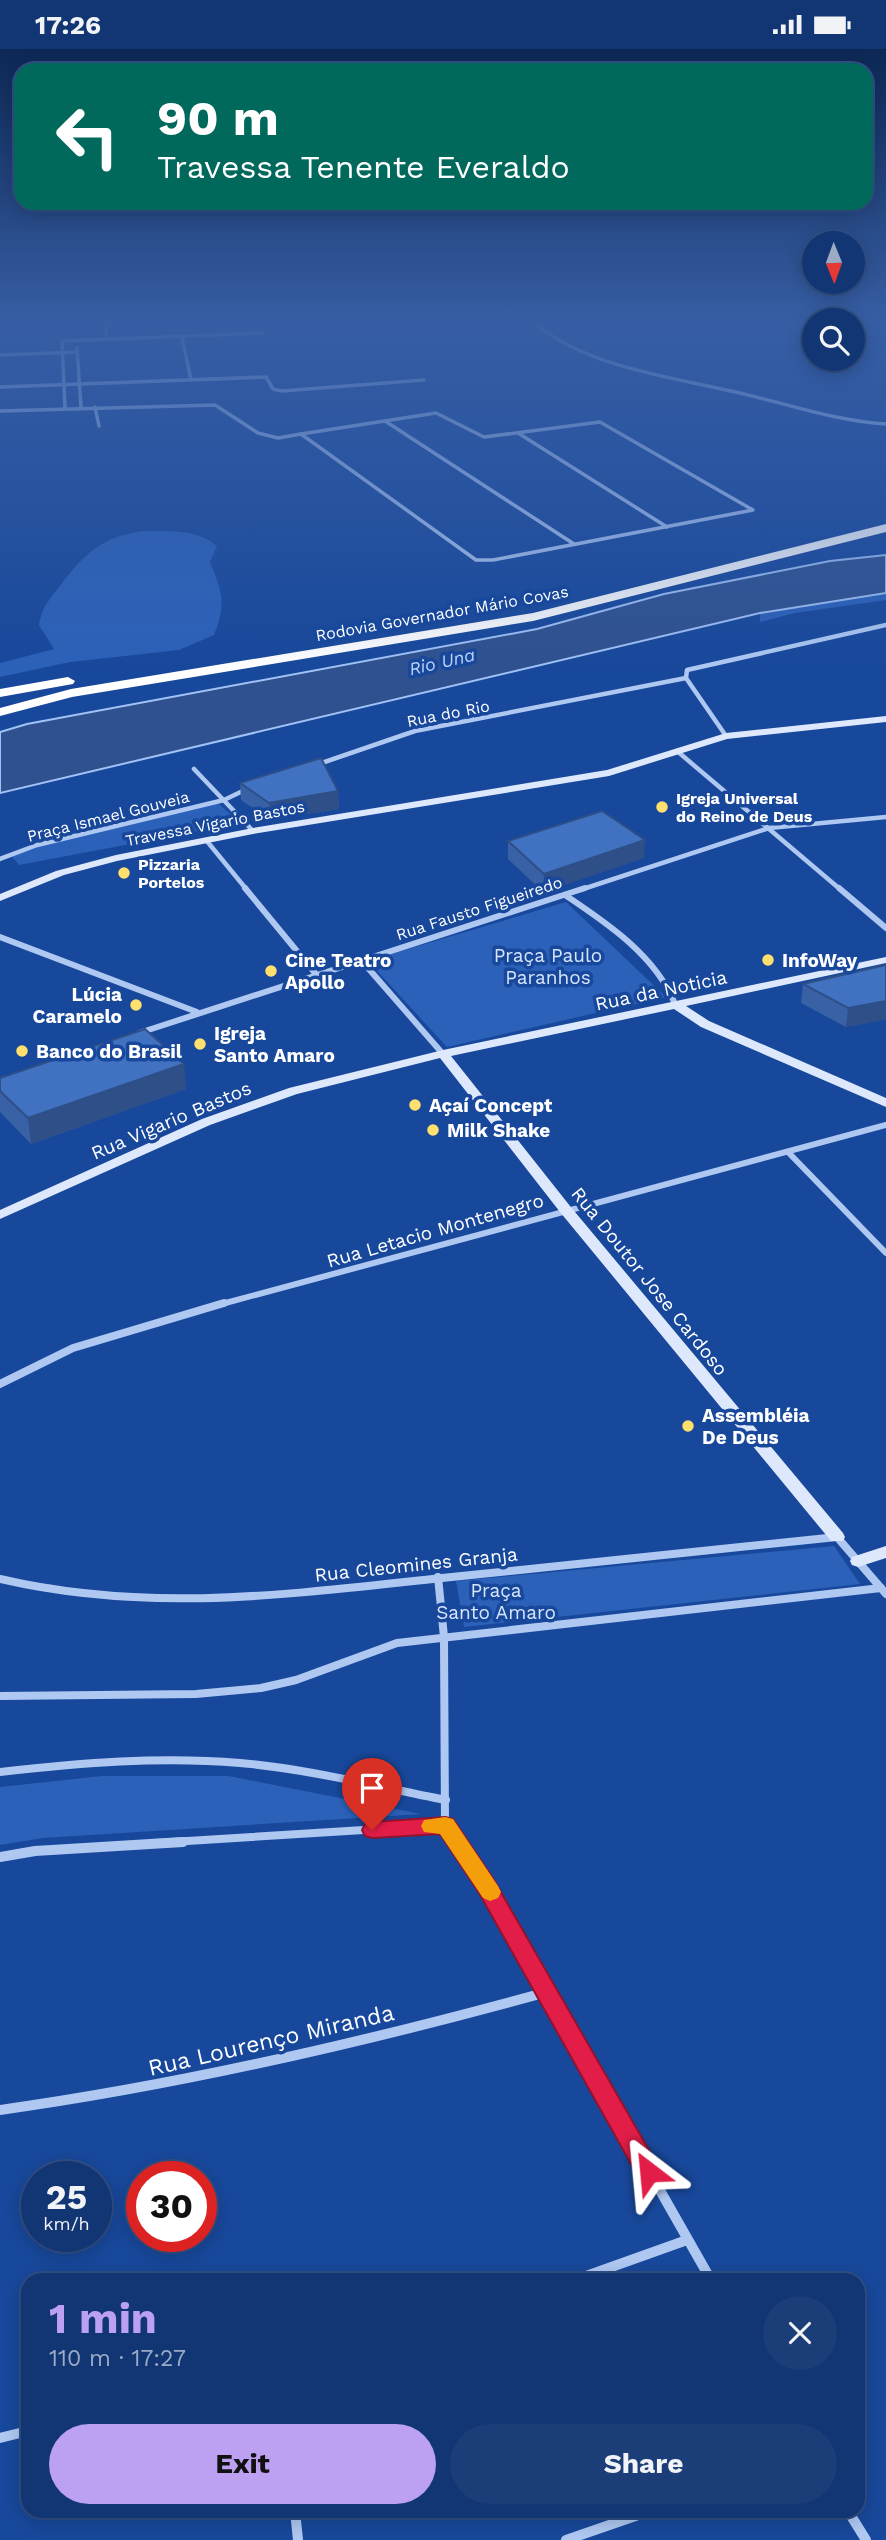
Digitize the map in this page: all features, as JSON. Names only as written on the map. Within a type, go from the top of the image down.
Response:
[{"type":"highway","name":"Rodovia Governador Mário Covas","points":[[0,693],[89,677],[355,638],[519,608],[886,519]]},
{"type":"highway","name":"Rodovia Governador Mário Covas","points":[[0,712],[71,693],[533,617],[886,528]]},
{"type":"main road","name":"Travessa Vigario Bastos","points":[[0,898],[60,873],[116,858],[253,831],[609,773],[726,736],[886,719]]},
{"type":"main road","name":"Rua da Noticia","points":[[443,1054],[886,960]]},
{"type":"main road","points":[[675,1004],[705,1024],[886,1103]]},
{"type":"main road","name":"Rua Doutor Jose Cardoso","points":[[443,1054],[565,1209],[837,1537]]},
{"type":"main road","name":"Rua Vigario Bastos","points":[[0,1215],[243,1108],[293,1091],[443,1054]]},
{"type":"main road","points":[[858,1561],[886,1552]]},
{"type":"street","points":[[303,437],[476,560],[754,510],[631,437]]},
{"type":"street","points":[[410,437],[575,544]]},
{"type":"street","points":[[525,437],[668,527]]},
{"type":"street","name":"Rua do Rio","points":[[308,767],[415,731],[686,678],[685,674],[692,668],[886,625]]},
{"type":"street","points":[[686,678],[726,736]]},
{"type":"street","points":[[677,751],[886,928]]},
{"type":"street","points":[[194,769],[253,831]]},
{"type":"street","points":[[224,800],[252,787]]},
{"type":"street","name":"Praça Ismael Gouveia","points":[[0,859],[37,845],[224,800]]},
{"type":"street","name":"Rua Fausto Figueiredo","points":[[131,1036],[315,973],[769,828],[886,817]]},
{"type":"street","points":[[206,840],[315,973]]},
{"type":"street","points":[[565,895],[597,917],[645,961],[673,993],[675,1004]]},
{"type":"street","points":[[0,937],[197,1012]]},
{"type":"street","points":[[361,960],[443,1054]]},
{"type":"street","name":"Rua Letacio Montenegro","points":[[0,1384],[74,1348],[113,1334],[565,1209],[886,1125]]},
{"type":"street","points":[[788,1152],[886,1253]]},
{"type":"street","name":"Rua Doutor Jose Cardoso","points":[[837,1537],[883,1591]]},
{"type":"street","name":"Rua Cleomines Granja","points":[[0,1579],[104,1600],[167,1602],[250,1598],[837,1537]]},
{"type":"street","points":[[438,1577],[444,1637],[445,1825],[487,1887],[708,2273]]},
{"type":"street","points":[[0,1696],[227,1693],[308,1678],[366,1651],[444,1637],[819,1595],[883,1591]]},
{"type":"street","points":[[0,1772],[78,1763],[151,1760],[242,1763],[446,1800]]},
{"type":"street","points":[[0,1857],[35,1851],[445,1825]]},
{"type":"street","name":"Rua Lourenço Miranda","points":[[0,2110],[78,2101],[250,2067],[547,1992]]},
{"type":"street","points":[[594,2273],[687,2239]]},
{"type":"street","points":[[0,2438],[21,2433]]},
{"type":"street","points":[[296,2518],[298,2540]]},
{"type":"street","points":[[566,2540],[630,2518]]},
{"type":"street","points":[[852,2518],[866,2540]]},
{"type":"green space","points":[[144,531],[192,534],[217,546],[210,562],[220,590],[222,606],[214,635],[179,650],[70,662],[0,677],[0,663],[54,649],[39,625],[40,618],[48,602],[71,571],[88,554],[107,541]]},
{"type":"green space","points":[[886,593],[886,600],[795,613],[760,622],[760,613]]},
{"type":"green space","points":[[218,803],[238,821],[231,825],[19,865],[9,853]]},
{"type":"green space","name":"Praça Paulo Paranhos","points":[[566,902],[666,997],[447,1047],[368,961]]},
{"type":"green space","name":"Praça Santo Amaro","points":[[834,1546],[860,1584],[464,1627],[456,1581]]},
{"type":"green space","points":[[102,1776],[228,1776],[421,1814],[43,1838],[0,1845],[0,1787]]},
{"type":"water","name":"Rio Una","points":[[886,555],[886,593],[760,613],[0,793],[0,732],[27,724],[537,629],[664,594],[830,561]]},
{"type":"building","points":[[321,758],[338,791],[269,803],[240,783]]},
{"type":"building","points":[[602,811],[645,840],[544,874],[508,841]]},
{"type":"building","points":[[886,965],[886,1001],[848,1008],[803,984]]},
{"type":"building","points":[[145,1029],[184,1064],[28,1118],[0,1091],[0,1078]]},
{"type":"slow traffic","points":[[431,1826],[445,1825],[490,1892]]},
{"type":"place","name":"Igreja Universal do Reino de Deus","points":[[662,807]]},
{"type":"place","name":"Pizzaria Portelos","points":[[124,873]]},
{"type":"place","name":"InfoWay","points":[[768,960]]},
{"type":"place","name":"Cine Teatro Apollo","points":[[271,971]]},
{"type":"place","name":"Lúcia Caramelo","points":[[136,1005]]},
{"type":"place","name":"Igreja Santo Amaro","points":[[200,1044]]},
{"type":"place","name":"Banco do Brasil","points":[[22,1051]]},
{"type":"place","name":"Açaí Concept","points":[[415,1105]]},
{"type":"place","name":"Milk Shake","points":[[433,1130]]},
{"type":"place","name":"Assembléia De Deus","points":[[688,1426]]},
{"type":"route","points":[[372,1830],[445,1825],[487,1887],[649,2172]]}]
